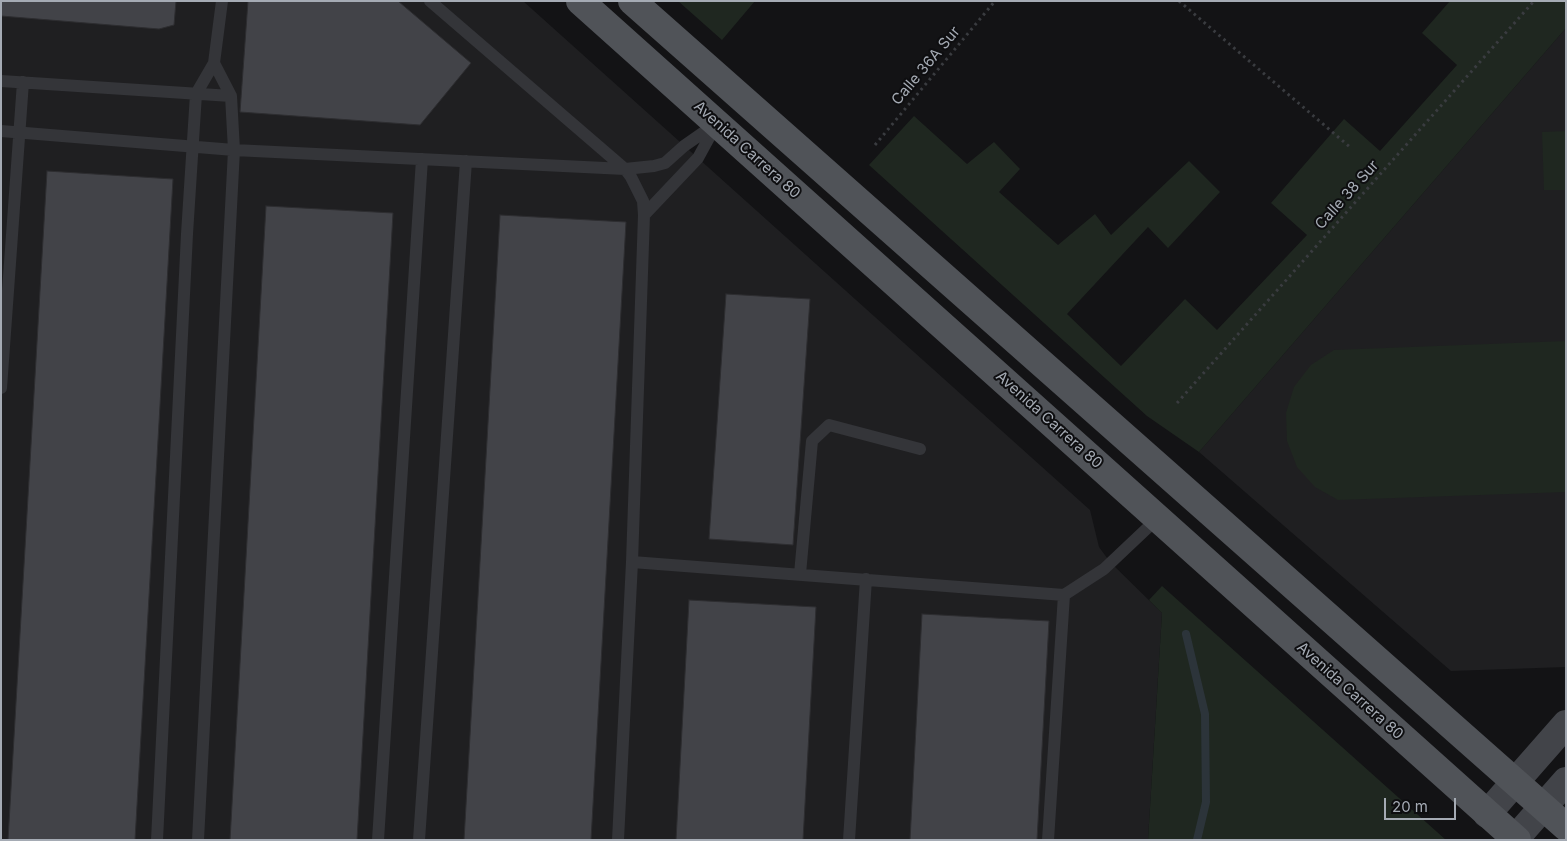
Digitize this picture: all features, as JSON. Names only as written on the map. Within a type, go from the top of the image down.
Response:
[{"type":"main road","name":"Avenida Carrera 80","points":[[580,1],[1516,839]]},
{"type":"main road","points":[[632,1],[1566,827]]},
{"type":"main road","points":[[717,123],[741,96]]},
{"type":"main road","points":[[1158,518],[1185,489]]},
{"type":"main road","points":[[1487,814],[1566,724]]},
{"type":"main road","points":[[1516,839],[1566,781]]},
{"type":"lane","points":[[157,840],[187,234],[196,94],[214,63],[222,1]]},
{"type":"lane","points":[[430,1],[625,169],[638,190],[642,201],[644,215],[632,562],[618,840]]},
{"type":"lane","points":[[198,840],[234,150],[231,96],[214,63]]},
{"type":"lane","points":[[1,81],[231,96]]},
{"type":"lane","points":[[1,388],[23,82]]},
{"type":"lane","points":[[1,132],[234,150],[625,169],[665,163],[684,146],[717,123]]},
{"type":"lane","points":[[644,215],[698,158],[717,123]]},
{"type":"lane","points":[[378,840],[422,159]]},
{"type":"lane","points":[[419,840],[466,161]]},
{"type":"lane","points":[[800,574],[812,441],[829,425],[920,449]]},
{"type":"lane","points":[[632,562],[1064,595],[1104,569],[1158,518]]},
{"type":"lane","points":[[849,840],[866,579]]},
{"type":"lane","points":[[1048,840],[1064,595]]},
{"type":"path","name":"Calle 36A Sur","points":[[875,145],[995,1]]},
{"type":"path","points":[[1179,1],[1351,148]]},
{"type":"path","name":"Calle 38 Sur","points":[[1177,403],[1534,1]]},
{"type":"shaded area","points":[[1,1],[523,1],[1090,510],[1099,547],[1110,562],[1162,613],[1148,840],[1,840]]},
{"type":"shaded area","points":[[678,1],[755,1],[722,40]]},
{"type":"shaded area","points":[[1450,1],[1566,1],[1566,28],[1199,452],[1147,416],[869,165],[914,116],[967,164],[994,142],[1020,169],[999,192],[1058,245],[1095,214],[1111,235],[1189,161],[1220,192],[1168,248],[1148,227],[1067,314],[1121,366],[1185,299],[1217,330],[1307,235],[1271,203],[1344,119],[1380,151],[1457,65],[1422,33]]},
{"type":"shaded area","points":[[1566,28],[1566,667],[1451,671],[1199,452]]},
{"type":"shaded area","points":[[1566,131],[1566,190],[1544,190],[1542,132]]},
{"type":"shaded area","points":[[1566,341],[1566,492],[1338,500],[1315,487],[1297,467],[1287,441],[1286,413],[1294,387],[1311,365],[1334,350]]},
{"type":"shaded area","points":[[1162,586],[1446,840],[1148,840],[1162,613],[1149,600]]},
{"type":"building","points":[[1,1],[176,1],[174,25],[159,29],[1,16]]},
{"type":"building","points":[[248,1],[398,1],[471,63],[420,125],[240,112]]},
{"type":"building","points":[[47,171],[173,179],[135,840],[8,840]]},
{"type":"building","points":[[266,206],[393,213],[357,840],[230,840]]},
{"type":"building","points":[[500,215],[626,222],[591,840],[464,840]]},
{"type":"building","points":[[726,294],[810,299],[793,545],[709,539]]},
{"type":"building","points":[[689,600],[816,607],[803,840],[676,840]]},
{"type":"building","points":[[922,614],[1049,621],[1037,840],[910,840]]},
{"type":"waterway","points":[[1186,634],[1205,714],[1206,802],[1197,840]]}]
